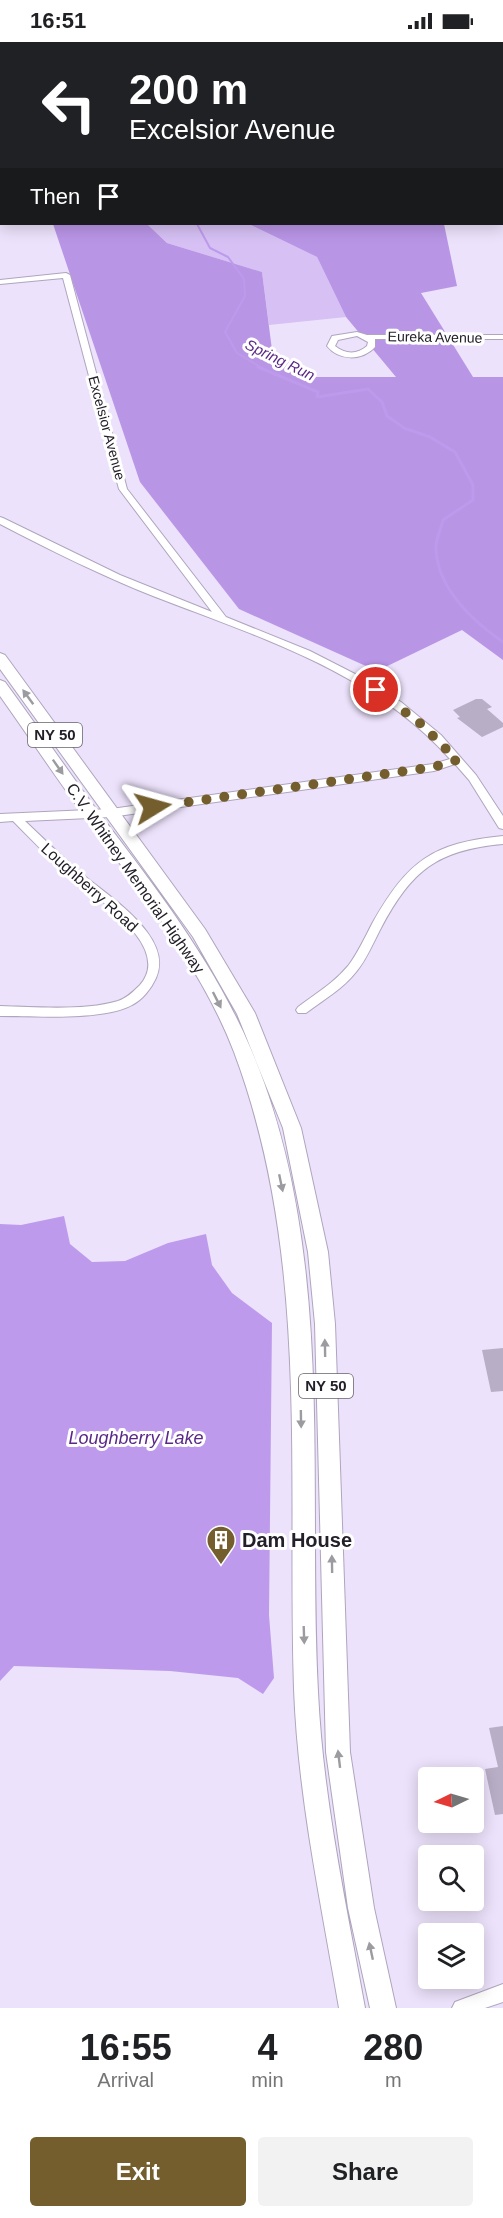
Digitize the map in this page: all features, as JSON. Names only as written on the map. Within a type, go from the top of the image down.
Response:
[{"type":"highway","name":"C.V. Whitney Memorial Highway","points":[[0,658],[178,933],[221,1006],[241,1048],[257,1090],[282,1187],[294,1251],[300,1337],[303,1594],[308,1729],[323,1851],[352,2008]]},
{"type":"highway","name":"C.V. Whitney Memorial Highway","points":[[0,685],[199,933],[241,1004],[262,1047],[298,1152],[318,1252],[325,1324],[338,1752],[361,1908],[383,2008]]},
{"type":"street","name":"Excelsior Avenue","points":[[0,282],[66,275],[123,489],[222,618]]},
{"type":"street","name":"Eureka Avenue","points":[[367,337],[503,337]]},
{"type":"street","points":[[0,520],[84,563],[318,657],[359,680],[421,724],[457,760],[472,777],[503,825]]},
{"type":"street","points":[[0,819],[101,812],[422,769],[457,760]]},
{"type":"street","name":"Loughberry Road","points":[[0,1011],[50,1010],[124,1004],[140,993],[151,979],[154,970],[154,956],[148,942],[134,923],[70,870],[16,818]]},
{"type":"street","points":[[302,1010],[349,972],[396,891],[412,872],[440,854],[466,846],[503,840]]},
{"type":"street","points":[[462,2008],[503,1993]]},
{"type":"shaded area","points":[[53,225],[148,225],[167,243],[262,272],[272,350],[310,377],[396,377],[346,317],[317,257],[251,225],[444,225],[457,286],[421,293],[473,377],[503,377],[503,660],[462,630],[377,671],[239,609],[140,482]]},
{"type":"shaded area","points":[[148,225],[251,225],[317,257],[346,317],[269,325],[262,272],[167,243]]},
{"type":"water","name":"Loughberry Lake","points":[[64,1216],[70,1244],[92,1262],[125,1261],[168,1243],[206,1234],[212,1265],[232,1293],[272,1323],[269,1615],[274,1678],[263,1694],[238,1678],[170,1671],[14,1666],[0,1681],[0,1224],[21,1225]]},
{"type":"building","points":[[476,699],[482,699],[492,707],[487,709],[503,723],[503,727],[482,737],[457,718],[460,717],[453,710]]},
{"type":"building","points":[[503,1348],[503,1391],[491,1392],[482,1350]]},
{"type":"building","points":[[503,1726],[503,1814],[495,1815],[485,1769],[498,1767],[489,1728]]},
{"type":"waterway","name":"Spring Run","points":[[198,225],[210,248],[228,257],[244,279],[245,296],[225,332],[237,353],[262,368]]},
{"type":"waterway","name":"Spring Run","points":[[258,367],[318,392],[317,397],[368,389],[382,402],[387,416],[404,428],[430,437],[455,452],[473,485],[473,500],[443,520],[436,544],[438,563],[443,577],[459,602],[469,614],[503,642]]},
{"type":"place","name":"Dam House","points":[[221,1566]]},
{"type":"route","points":[[153,807],[434,767],[457,760],[421,724],[376,690]]}]
